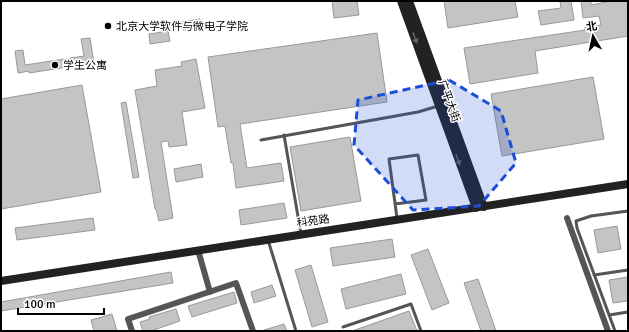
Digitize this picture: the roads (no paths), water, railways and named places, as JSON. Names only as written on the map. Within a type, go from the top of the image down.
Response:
[{"type":"street","name":"广平大街","points":[[401,1],[442,104],[480,208]]},
{"type":"street","name":"广平大街","points":[[409,1],[442,104]]},
{"type":"street","name":"科苑路","points":[[1,280],[480,208],[628,184]]},
{"type":"street","points":[[567,218],[608,331]]},
{"type":"street","points":[[198,250],[210,292]]},
{"type":"street","points":[[132,331],[128,319],[236,283],[253,331]]},
{"type":"lane","points":[[261,140],[418,112],[442,104]]},
{"type":"lane","points":[[284,136],[300,234]]},
{"type":"lane","points":[[395,204],[426,200],[418,155],[389,159],[397,220]]},
{"type":"lane","points":[[615,331],[594,276],[577,228],[576,221],[591,216],[628,211]]},
{"type":"lane","points":[[267,239],[296,331]]},
{"type":"lane","points":[[594,276],[628,270]]},
{"type":"lane","points":[[343,327],[411,304],[421,331]]},
{"type":"lane","points":[[609,315],[628,312]]},
{"type":"place","name":"北京大学软件与微电子学院","points":[[108,26]]},
{"type":"place","name":"学生公寓","points":[[55,65]]}]
